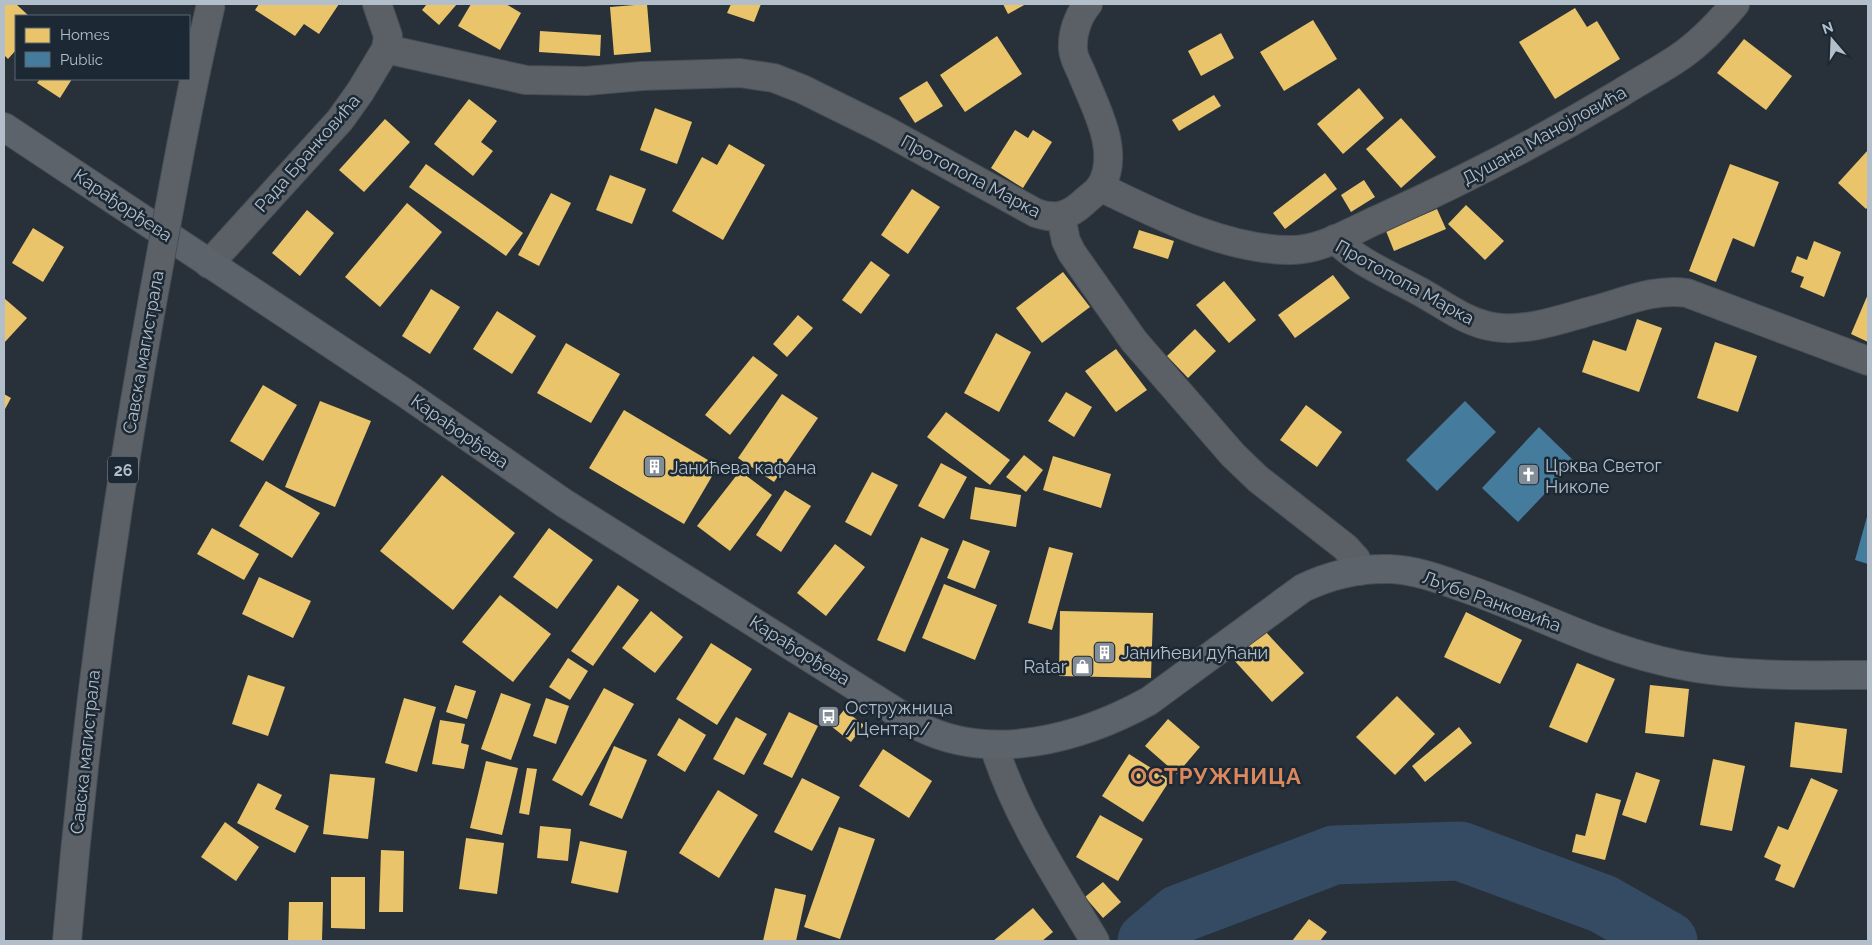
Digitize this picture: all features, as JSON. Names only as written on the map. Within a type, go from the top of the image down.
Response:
[{"type":"main road","name":"Савска магистрала","points":[[67,941],[78,811],[88,724],[127,441],[174,179],[211,4]]},
{"type":"street","points":[[377,4],[388,36],[386,49]]},
{"type":"street","points":[[1088,4],[1082,11],[1074,31],[1073,51],[1107,140],[1107,169],[1100,187]]},
{"type":"street","name":"Душана Манојловића","points":[[1335,239],[1449,188],[1578,119],[1681,56],[1705,36],[1734,4]]},
{"type":"street","name":"Протопопа Марка","points":[[386,49],[526,80],[586,81],[696,74],[762,75],[802,89],[883,129],[1036,213],[1049,218],[1069,214],[1100,187],[1170,219],[1213,235],[1250,245],[1291,250],[1335,239],[1349,253],[1420,291],[1462,317],[1494,328],[1546,323],[1597,310],[1633,297],[1669,290],[1687,292],[1868,361]]},
{"type":"street","name":"Рада Бранковића","points":[[209,264],[340,120],[360,92],[386,49]]},
{"type":"street","name":"Карађорђева","points":[[4,127],[43,151],[209,264],[405,393],[564,503],[920,727],[957,742],[994,746]]},
{"type":"street","points":[[1061,217],[1066,242],[1072,253],[1134,341],[1234,455],[1258,479],[1345,547],[1356,559],[1360,571]]},
{"type":"street","name":"Љубе Ранковића","points":[[994,746],[1051,738],[1098,725],[1149,701],[1303,588],[1321,579],[1360,571],[1391,569],[1428,575],[1496,599],[1622,649],[1658,660],[1699,669],[1762,674],[1868,675]]},
{"type":"street","points":[[994,746],[1002,773],[1045,857],[1095,941]]},
{"type":"building: Homes","points":[[4,4],[16,4],[28,15],[15,15],[15,51],[8,59],[4,55]]},
{"type":"building: Homes","points":[[259,4],[339,4],[319,34],[304,24],[295,36],[255,10]]},
{"type":"building: Homes","points":[[427,4],[457,4],[439,25],[422,10]]},
{"type":"building: Homes","points":[[471,4],[506,4],[521,13],[500,50],[458,26]]},
{"type":"building: Homes","points":[[647,4],[651,52],[614,55],[610,7]]},
{"type":"building: Homes","points":[[731,4],[761,4],[754,22],[727,13]]},
{"type":"building: Homes","points":[[1003,4],[1026,4],[1008,14]]},
{"type":"building: Homes","points":[[1575,8],[1587,27],[1597,21],[1620,59],[1555,99],[1519,42]]},
{"type":"building: Homes","points":[[1313,20],[1337,59],[1284,91],[1260,52]]},
{"type":"building: Homes","points":[[540,31],[601,35],[600,56],[539,52]]},
{"type":"building: Homes","points":[[1221,33],[1234,58],[1201,76],[1188,51]]},
{"type":"building: Homes","points":[[997,36],[1022,74],[965,112],[940,75]]},
{"type":"building: Homes","points":[[1744,39],[1792,76],[1766,110],[1717,73]]},
{"type":"building: Homes","points":[[39,80],[71,80],[60,98],[37,83]]},
{"type":"building: Homes","points":[[927,81],[943,106],[915,123],[899,98]]},
{"type":"building: Homes","points":[[1359,88],[1384,118],[1343,154],[1317,124]]},
{"type":"building: Homes","points":[[1214,95],[1221,106],[1179,131],[1172,120]]},
{"type":"building: Homes","points":[[469,99],[497,121],[481,142],[493,151],[473,176],[434,144]]},
{"type":"building: Homes","points":[[655,108],[692,122],[677,164],[640,150]]},
{"type":"building: Homes","points":[[1401,118],[1436,157],[1401,188],[1366,149]]},
{"type":"building: Homes","points":[[385,119],[410,142],[364,192],[339,170]]},
{"type":"building: Homes","points":[[1015,130],[1028,138],[1033,130],[1052,142],[1023,188],[991,168]]},
{"type":"building: Homes","points":[[729,144],[765,165],[723,240],[672,211],[702,157],[717,165]]},
{"type":"building: Homes","points":[[1868,150],[1868,207],[1866,209],[1838,183]]},
{"type":"building: Homes","points":[[426,164],[523,233],[506,256],[409,187]]},
{"type":"building: Homes","points":[[1730,164],[1779,182],[1754,247],[1733,238],[1716,282],[1689,271]]},
{"type":"building: Homes","points":[[1325,173],[1337,189],[1285,229],[1273,213]]},
{"type":"building: Homes","points":[[610,175],[646,189],[632,224],[596,210]]},
{"type":"building: Homes","points":[[1364,180],[1375,197],[1351,212],[1341,195]]},
{"type":"building: Homes","points":[[912,189],[940,207],[908,254],[881,235]]},
{"type":"building: Homes","points":[[551,193],[571,203],[539,266],[518,255]]},
{"type":"building: Homes","points":[[407,203],[442,232],[380,307],[345,277]]},
{"type":"building: Homes","points":[[1466,205],[1504,241],[1485,260],[1448,224]]},
{"type":"building: Homes","points":[[1437,209],[1446,229],[1394,251],[1386,231]]},
{"type":"building: Homes","points":[[307,210],[334,233],[300,276],[272,253]]},
{"type":"building: Homes","points":[[33,228],[64,247],[43,282],[12,263]]},
{"type":"building: Homes","points":[[1139,230],[1174,241],[1168,259],[1133,248]]},
{"type":"building: Homes","points":[[1814,241],[1841,252],[1824,297],[1800,287],[1804,277],[1791,272],[1797,256],[1807,260]]},
{"type":"building: Homes","points":[[871,261],[890,275],[861,314],[842,300]]},
{"type":"building: Homes","points":[[1063,272],[1090,307],[1042,343],[1016,308]]},
{"type":"building: Homes","points":[[1333,275],[1350,298],[1295,338],[1278,315]]},
{"type":"building: Homes","points":[[1224,281],[1256,320],[1229,343],[1196,305]]},
{"type":"building: Homes","points":[[431,289],[460,307],[430,354],[402,336]]},
{"type":"building: Homes","points":[[1868,294],[1868,342],[1851,334]]},
{"type":"building: Homes","points":[[4,298],[27,318],[4,343]]},
{"type":"building: Homes","points":[[497,311],[536,336],[512,374],[473,349]]},
{"type":"building: Homes","points":[[798,315],[813,328],[787,357],[773,344]]},
{"type":"building: Homes","points":[[1637,319],[1662,328],[1639,392],[1582,372],[1593,340],[1626,351]]},
{"type":"building: Homes","points":[[1195,329],[1216,351],[1188,378],[1167,356]]},
{"type":"building: Homes","points":[[996,333],[1031,352],[999,412],[964,393]]},
{"type":"building: Homes","points":[[1715,342],[1757,356],[1738,412],[1697,398]]},
{"type":"building: Homes","points":[[566,343],[620,374],[591,423],[537,393]]},
{"type":"building: Homes","points":[[1116,349],[1147,390],[1116,412],[1085,371]]},
{"type":"building: Homes","points":[[753,356],[778,375],[730,435],[705,415]]},
{"type":"building: Homes","points":[[263,385],[297,405],[263,461],[230,441]]},
{"type":"building: Homes","points":[[1066,392],[1092,407],[1074,437],[1048,421]]},
{"type":"building: Homes","points":[[4,394],[11,398],[4,411]]},
{"type":"building: Homes","points":[[782,394],[818,418],[774,482],[738,458]]},
{"type":"building: Homes","points":[[320,401],[371,421],[335,507],[285,487]]},
{"type":"building: Homes","points":[[1306,405],[1342,432],[1317,467],[1280,440]]},
{"type":"building: Homes","name":"Јанићева кафана","points":[[624,410],[718,466],[684,524],[589,468]]},
{"type":"building: Homes","points":[[946,412],[1010,460],[990,485],[927,437]]},
{"type":"building: Homes","points":[[1024,455],[1043,470],[1026,492],[1006,477]]},
{"type":"building: Homes","points":[[1053,456],[1111,474],[1101,508],[1043,490]]},
{"type":"building: Homes","points":[[941,463],[967,477],[944,519],[918,506]]},
{"type":"building: Homes","points":[[740,471],[772,495],[730,551],[697,526]]},
{"type":"building: Homes","points":[[872,472],[898,485],[871,536],[845,522]]},
{"type":"building: Homes","points":[[442,475],[515,533],[453,610],[380,551]]},
{"type":"building: Homes","points":[[266,481],[320,513],[292,558],[239,526]]},
{"type":"building: Homes","points":[[975,487],[1021,495],[1016,527],[970,519]]},
{"type":"building: Homes","points":[[785,490],[811,506],[781,552],[756,535]]},
{"type":"building: Homes","points":[[212,528],[259,554],[244,580],[197,554]]},
{"type":"building: Homes","points":[[549,528],[593,560],[557,609],[513,577]]},
{"type":"building: Homes","points":[[921,537],[949,549],[905,652],[877,640]]},
{"type":"building: Homes","points":[[963,540],[990,551],[975,589],[947,578]]},
{"type":"building: Homes","points":[[835,544],[865,567],[826,616],[797,593]]},
{"type":"building: Homes","points":[[1049,547],[1073,553],[1052,630],[1028,623]]},
{"type":"building: Homes","points":[[259,577],[311,601],[293,638],[242,614]]},
{"type":"building: Homes","points":[[944,584],[997,605],[975,660],[922,638]]},
{"type":"building: Homes","points":[[618,585],[639,600],[593,666],[571,651]]},
{"type":"building: Homes","points":[[500,595],[551,634],[513,682],[462,642]]},
{"type":"building: Homes","points":[[651,611],[683,637],[655,673],[622,648]]},
{"type":"building: Homes","name":"Јанићеви дућани","points":[[1060,611],[1153,613],[1151,678],[1059,676]]},
{"type":"building: Homes","points":[[1466,612],[1522,640],[1500,684],[1444,657]]},
{"type":"building: Homes","points":[[1264,630],[1304,673],[1272,702],[1233,659]]},
{"type":"building: Homes","points":[[711,643],[752,669],[717,725],[676,699]]},
{"type":"building: Homes","points":[[568,658],[588,671],[570,700],[549,687]]},
{"type":"building: Homes","points":[[1577,663],[1615,679],[1587,743],[1549,727]]},
{"type":"building: Homes","points":[[248,675],[285,687],[268,736],[232,724]]},
{"type":"building: Homes","points":[[455,685],[476,691],[467,719],[446,712]]},
{"type":"building: Homes","points":[[1650,685],[1689,689],[1684,737],[1645,733]]},
{"type":"building: Homes","points":[[604,688],[634,704],[582,796],[552,780]]},
{"type":"building: Homes","points":[[501,693],[531,704],[511,760],[481,749]]},
{"type":"building: Homes","points":[[1397,696],[1435,734],[1395,775],[1356,737]]},
{"type":"building: Homes","points":[[404,698],[436,707],[417,772],[385,763]]},
{"type":"building: Homes","points":[[546,698],[569,706],[556,744],[533,736]]},
{"type":"building: Homes","points":[[844,710],[864,725],[851,742],[831,726]]},
{"type":"building: Homes","points":[[789,712],[818,726],[792,778],[763,764]]},
{"type":"building: Homes","points":[[736,717],[767,734],[744,775],[713,759]]},
{"type":"building: Homes","points":[[679,718],[706,735],[685,772],[657,755]]},
{"type":"building: Homes","points":[[1168,719],[1200,747],[1177,774],[1145,746]]},
{"type":"building: Homes","points":[[440,720],[465,724],[461,743],[469,745],[464,769],[432,764]]},
{"type":"building: Homes","points":[[1795,722],[1847,729],[1842,773],[1790,767]]},
{"type":"building: Homes","points":[[1459,727],[1472,743],[1425,782],[1412,766]]},
{"type":"building: Homes","points":[[614,746],[647,760],[622,819],[589,805]]},
{"type":"building: Homes","points":[[883,749],[932,781],[909,818],[859,786]]},
{"type":"building: Homes","points":[[1129,754],[1170,780],[1143,822],[1102,796]]},
{"type":"building: Homes","points":[[1713,759],[1745,766],[1732,831],[1700,825]]},
{"type":"building: Homes","points":[[486,761],[518,768],[502,835],[470,828]]},
{"type":"building: Homes","points":[[527,768],[537,769],[529,815],[519,813]]},
{"type":"building: Homes","points":[[1636,772],[1660,780],[1646,823],[1622,815]]},
{"type":"building: Homes","points":[[330,774],[375,778],[368,839],[323,834]]},
{"type":"building: Homes","points":[[802,778],[840,797],[812,851],[774,832]]},
{"type":"building: Homes","points":[[1811,778],[1838,790],[1794,888],[1775,880],[1781,865],[1764,857],[1778,826],[1788,830]]},
{"type":"building: Homes","points":[[258,783],[282,795],[275,809],[309,826],[295,853],[237,823]]},
{"type":"building: Homes","points":[[718,790],[758,815],[719,878],[679,853]]},
{"type":"building: Homes","points":[[1596,793],[1621,800],[1605,860],[1572,852],[1576,834],[1585,836]]},
{"type":"building: Homes","points":[[1100,815],[1143,839],[1118,881],[1076,857]]},
{"type":"building: Homes","points":[[225,822],[259,847],[236,881],[201,857]]},
{"type":"building: Homes","points":[[540,826],[571,829],[568,861],[537,858]]},
{"type":"building: Homes","points":[[839,827],[875,839],[840,939],[804,927]]},
{"type":"building: Homes","points":[[466,838],[504,843],[497,894],[459,889]]},
{"type":"building: Homes","points":[[580,841],[627,851],[618,893],[571,883]]},
{"type":"building: Homes","points":[[381,850],[404,851],[403,912],[379,912]]},
{"type":"building: Homes","points":[[331,877],[365,877],[365,929],[331,928]]},
{"type":"building: Homes","points":[[1103,882],[1121,902],[1103,918],[1085,897]]},
{"type":"building: Homes","points":[[775,888],[806,895],[796,941],[763,941]]},
{"type":"building: Homes","points":[[289,902],[323,902],[322,941],[288,941]]},
{"type":"building: Homes","points":[[1033,908],[1053,932],[1042,941],[993,941]]},
{"type":"building: Homes","points":[[1309,919],[1327,932],[1320,941],[1292,941]]},
{"type":"building: Public","points":[[1465,401],[1496,432],[1437,491],[1406,460]]},
{"type":"building: Public","name":"Црква Светог Николе","points":[[1539,427],[1575,462],[1518,522],[1482,488]]},
{"type":"building: Public","points":[[1868,513],[1868,564],[1855,560]]},
{"type":"waterway","points":[[1147,941],[1179,914],[1334,855],[1460,851],[1603,904],[1668,941]]},
{"type":"place","name":"Јанићева кафана","points":[[654,467]]},
{"type":"place","name":"Црква Светог Николе","points":[[1529,475]]},
{"type":"place","name":"Јанићеви дућани","points":[[1105,652]]},
{"type":"place","name":"Ratar","points":[[1083,666]]},
{"type":"place","name":"Остружница /Центар/","points":[[829,717]]},
{"type":"district","name":"ОСТРУЖНИЦА","points":[[1216,776]]}]
